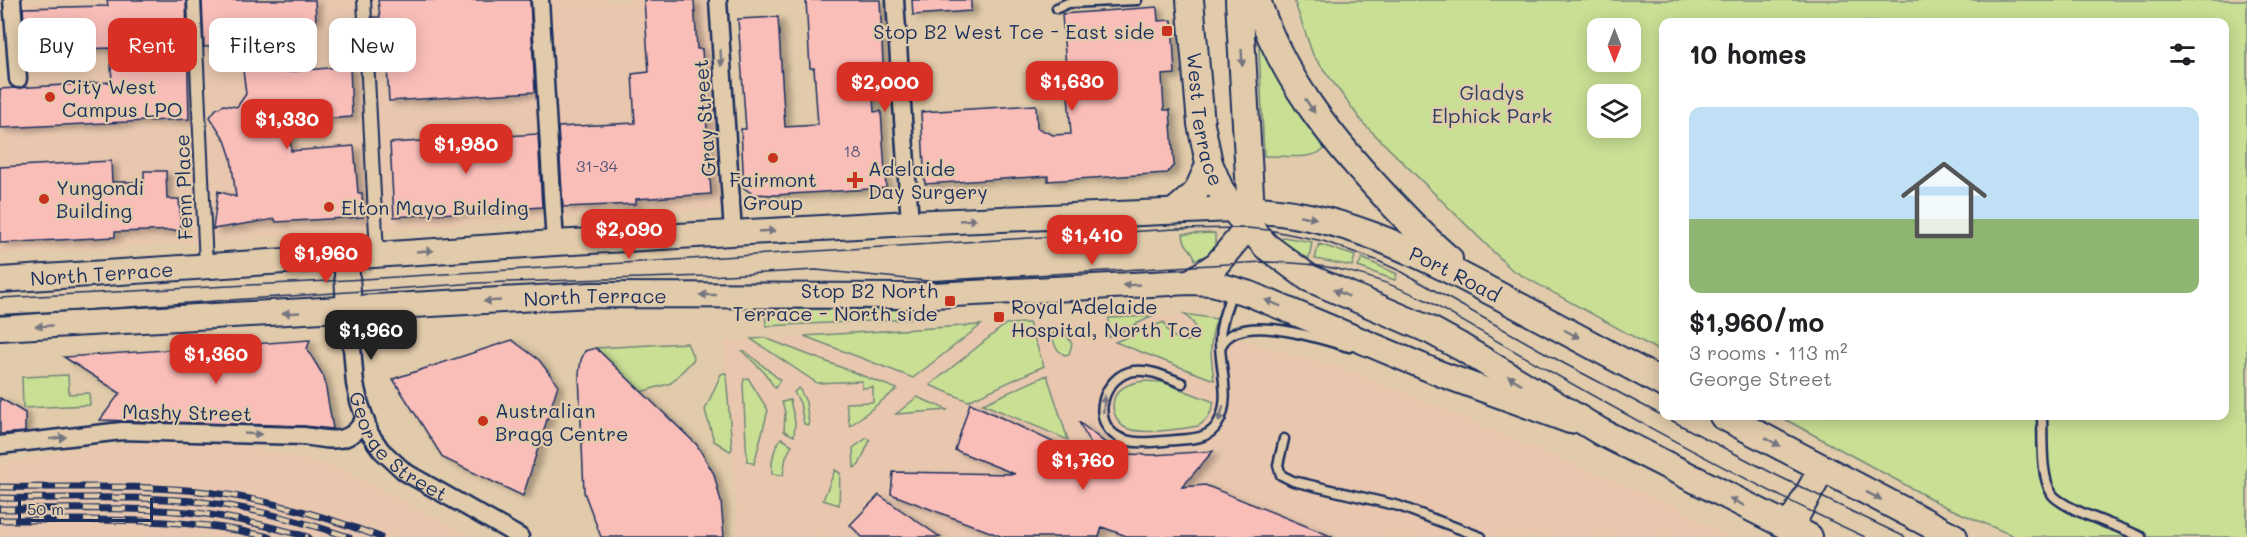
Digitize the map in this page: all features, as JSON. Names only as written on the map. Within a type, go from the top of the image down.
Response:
[{"type":"main road","name":"West Terrace","points":[[1190,0],[1201,124],[1209,163],[1220,189],[1244,215]]},
{"type":"main road","name":"West Terrace","points":[[1232,288],[1244,215],[1239,0]]},
{"type":"main road","points":[[1257,0],[1279,57],[1319,120],[1339,145],[1395,207],[1437,248],[1502,297]]},
{"type":"main road","points":[[1174,211],[1196,192],[1209,163]]},
{"type":"main road","name":"North Terrace","points":[[0,280],[377,254],[910,223],[1174,211],[1244,215]]},
{"type":"main road","points":[[1190,282],[1217,264],[1244,215],[1274,254],[1309,278],[1432,331],[1601,432],[1795,534],[1822,469]]},
{"type":"main road","name":"Port Road","points":[[1244,215],[1309,217],[1380,237],[1422,255],[1659,381]]},
{"type":"main road","points":[[346,256],[349,310]]},
{"type":"main road","name":"North Terrace","points":[[0,328],[591,295],[914,296],[1190,282],[1212,283],[1232,288]]},
{"type":"main road","points":[[1232,288],[1442,374],[1601,432]]},
{"type":"main road","points":[[1730,420],[1954,537]]},
{"type":"street","points":[[12,0],[18,79]]},
{"type":"street","name":"Fenn Place","points":[[194,0],[206,266]]},
{"type":"street","points":[[364,0],[377,254]]},
{"type":"street","points":[[540,0],[555,243]]},
{"type":"street","name":"Gray Street","points":[[718,0],[733,233]]},
{"type":"street","points":[[896,0],[910,223]]},
{"type":"street","name":"George Street","points":[[349,310],[355,384],[364,419],[370,434],[381,450],[405,472],[520,537]]},
{"type":"street","name":"Mashy Street","points":[[0,445],[122,431],[304,436],[329,440],[347,438],[358,431],[364,419]]},
{"type":"lane","points":[[1057,8],[1068,3],[1137,0]]},
{"type":"lane","points":[[1182,383],[1148,371],[1130,371],[1119,376],[1109,386],[1103,399],[1104,417],[1109,430],[1118,437],[1139,442],[1194,438],[1210,432],[1218,425],[1223,410],[1224,381],[1220,348],[1221,325],[1232,288]]},
{"type":"lane","points":[[1220,348],[1222,342],[1231,335],[1245,329],[1255,328],[1309,336],[1353,349]]},
{"type":"lane","points":[[1364,352],[1442,374]]},
{"type":"lane","points":[[2042,420],[2046,476],[2053,496],[2076,510],[2141,537]]},
{"type":"lane","points":[[1284,439],[1278,465],[1281,475],[1293,481],[1399,506],[1481,537]]},
{"type":"shaded area","points":[[12,0],[718,0],[731,208],[0,255],[0,86],[18,85]]},
{"type":"shaded area","points":[[1182,314],[1217,319],[1240,340],[1350,370],[1676,506],[1728,537],[738,537],[724,341]]},
{"type":"shaded area","points":[[142,442],[241,445],[334,466],[475,537],[0,537],[0,464],[72,449]]},
{"type":"green space","name":"Gladys Elphick Park","points":[[1294,0],[2247,0],[2247,537],[2016,537],[1944,506],[1786,420],[2229,420],[2229,18],[1659,18],[1659,351],[1512,270],[1363,123],[1313,55]]},
{"type":"green space","points":[[1264,46],[1299,113],[1325,149],[1319,153],[1304,156],[1264,156],[1259,48]]},
{"type":"green space","points":[[1215,233],[1215,248],[1207,255],[1195,260],[1193,253],[1185,243],[1183,234]]},
{"type":"green space","points":[[1283,237],[1312,242],[1309,258],[1302,256],[1281,240]]},
{"type":"green space","points":[[1319,244],[1355,256],[1352,266],[1315,259]]},
{"type":"green space","points":[[1362,258],[1397,274],[1395,280],[1358,267]]},
{"type":"green space","points":[[765,309],[910,310],[910,319],[766,326]]},
{"type":"green space","points":[[1184,314],[1217,319],[1211,342],[1214,380],[1115,342],[1164,322],[1172,336],[1188,341],[1196,336],[1196,329],[1192,321]]},
{"type":"green space","points":[[1153,316],[1109,337],[1109,318]]},
{"type":"green space","points":[[1029,323],[1044,366],[968,401],[930,385],[1006,324]]},
{"type":"green space","points":[[981,325],[913,378],[804,336]]},
{"type":"green space","points":[[1059,330],[1065,332],[1072,344],[1069,354],[1065,355],[1055,346],[1053,332]]},
{"type":"green space","points":[[765,338],[897,389],[850,426],[846,403],[873,402],[873,387],[862,388],[862,381],[817,383],[751,339]]},
{"type":"green space","points":[[687,343],[694,359],[671,383],[641,392],[596,348]]},
{"type":"green space","points":[[742,351],[745,351],[780,380],[775,388],[764,372]]},
{"type":"green space","points":[[726,373],[732,449],[730,451],[714,441],[705,410],[721,374]]},
{"type":"green space","points":[[68,375],[69,394],[89,393],[90,405],[23,408],[22,377]]},
{"type":"green space","points":[[1047,375],[1068,440],[983,404]]},
{"type":"green space","points":[[748,378],[768,410],[754,464],[747,461],[743,385],[744,379]]},
{"type":"green space","points":[[1144,381],[1162,382],[1214,402],[1207,419],[1198,426],[1171,430],[1140,431],[1124,427],[1114,412],[1114,399],[1117,393],[1126,386]]},
{"type":"green space","points":[[799,388],[806,402],[809,425],[804,424],[800,403],[794,392]]},
{"type":"green space","points":[[917,397],[948,410],[896,414]]},
{"type":"green space","points":[[790,400],[795,422],[794,436],[784,431],[785,412],[782,402]]},
{"type":"green space","points":[[781,438],[792,445],[786,457],[783,475],[772,474],[773,455]]},
{"type":"green space","points":[[867,438],[870,440],[859,465],[854,468],[853,448]]},
{"type":"green space","points":[[835,470],[840,473],[839,505],[823,500]]},
{"type":"building","points":[[107,0],[186,0],[186,18],[108,18],[108,48],[96,48],[96,18],[24,18],[23,8],[108,6]]},
{"type":"building","points":[[202,0],[315,0],[316,18],[209,18],[209,47],[204,47]]},
{"type":"building","points":[[378,0],[530,0],[535,92],[389,101],[387,72],[416,72],[416,18],[374,18],[380,17]]},
{"type":"building","points":[[644,0],[694,0],[697,49],[702,49],[711,194],[636,199],[636,204],[563,207],[558,127],[635,123],[632,74],[649,72]]},
{"type":"building","points":[[806,0],[880,0],[883,64],[871,65],[874,112],[881,111],[886,188],[775,195],[753,194],[744,188],[741,129],[746,129],[738,19],[778,17],[785,127],[818,125],[814,68],[810,68]]},
{"type":"building","points":[[912,0],[971,0],[971,11],[913,15]]},
{"type":"building","points":[[1157,7],[1158,21],[1172,20],[1175,74],[1162,75],[1164,110],[1170,110],[1174,165],[1167,173],[1048,181],[1048,176],[925,184],[921,112],[1036,105],[1037,128],[1053,135],[1071,134],[1062,14]]},
{"type":"building","points":[[329,68],[329,72],[350,72],[352,117],[289,121],[291,151],[354,146],[358,193],[362,193],[363,217],[276,222],[275,219],[213,229],[218,191],[236,197],[231,158],[225,140],[210,117],[216,109],[224,105],[237,107],[246,94],[243,72],[317,72],[317,69]]},
{"type":"building","points":[[111,72],[188,72],[189,119],[0,128],[0,89],[112,82]]},
{"type":"building","points":[[538,134],[542,207],[394,217],[390,143]]},
{"type":"building","name":"Yungondi Building","points":[[111,161],[112,182],[144,182],[144,171],[166,171],[167,199],[179,199],[181,230],[115,232],[115,237],[0,243],[0,167]]},
{"type":"building","points":[[310,340],[307,349],[324,377],[333,429],[304,426],[100,420],[120,393],[64,357]]},
{"type":"building","name":"Australian Bragg Centre","points":[[512,340],[539,360],[558,385],[523,496],[443,458],[393,379]]},
{"type":"building","points":[[596,348],[697,445],[714,474],[721,502],[724,537],[601,537],[584,492],[579,374],[585,351]]},
{"type":"building","points":[[0,398],[25,413],[25,432],[0,434]]},
{"type":"building","points":[[970,403],[1101,465],[1079,422],[1113,449],[1126,454],[1153,455],[1213,451],[1182,487],[1205,485],[1333,537],[1129,537],[1102,527],[1099,537],[1003,537],[891,494],[893,472],[1015,474],[955,450]]},
{"type":"building","points":[[879,495],[940,537],[862,537],[850,525]]},
{"type":"tram line","points":[[0,298],[347,280],[1175,229],[1247,228],[1323,241],[1376,260],[1402,272],[1565,364],[1659,414]]},
{"type":"tram line","points":[[0,316],[478,283],[708,276],[816,270],[928,281],[1263,262],[1307,264],[1368,277],[1428,301],[1699,454],[1865,537]]},
{"type":"tram line","points":[[1671,420],[1776,475],[1905,537]]},
{"type":"railway","points":[[0,487],[130,487],[207,492],[295,509],[380,537]]},
{"type":"railway","points":[[0,498],[126,498],[202,502],[276,516],[349,537]]},
{"type":"railway","points":[[0,509],[117,509],[188,512],[249,522],[308,537]]},
{"type":"railway","points":[[0,520],[169,522],[236,530],[269,537]]},
{"type":"place","name":"Stop B2 West Tce - East side","points":[[1167,31]]},
{"type":"place","name":"City West Campus LPO","points":[[50,97]]},
{"type":"place","name":"Fairmont Group","points":[[773,158]]},
{"type":"place","name":"Adelaide Day Surgery","points":[[855,180]]},
{"type":"place","name":"Yungondi Building","points":[[44,199]]},
{"type":"place","name":"Elton Mayo Building","points":[[329,207]]},
{"type":"place","name":"Stop B2 North Terrace - North side","points":[[950,301]]},
{"type":"place","name":"Royal Adelaide Hospital, North Tce","points":[[999,317]]},
{"type":"place","name":"Australian Bragg Centre","points":[[483,421]]}]
